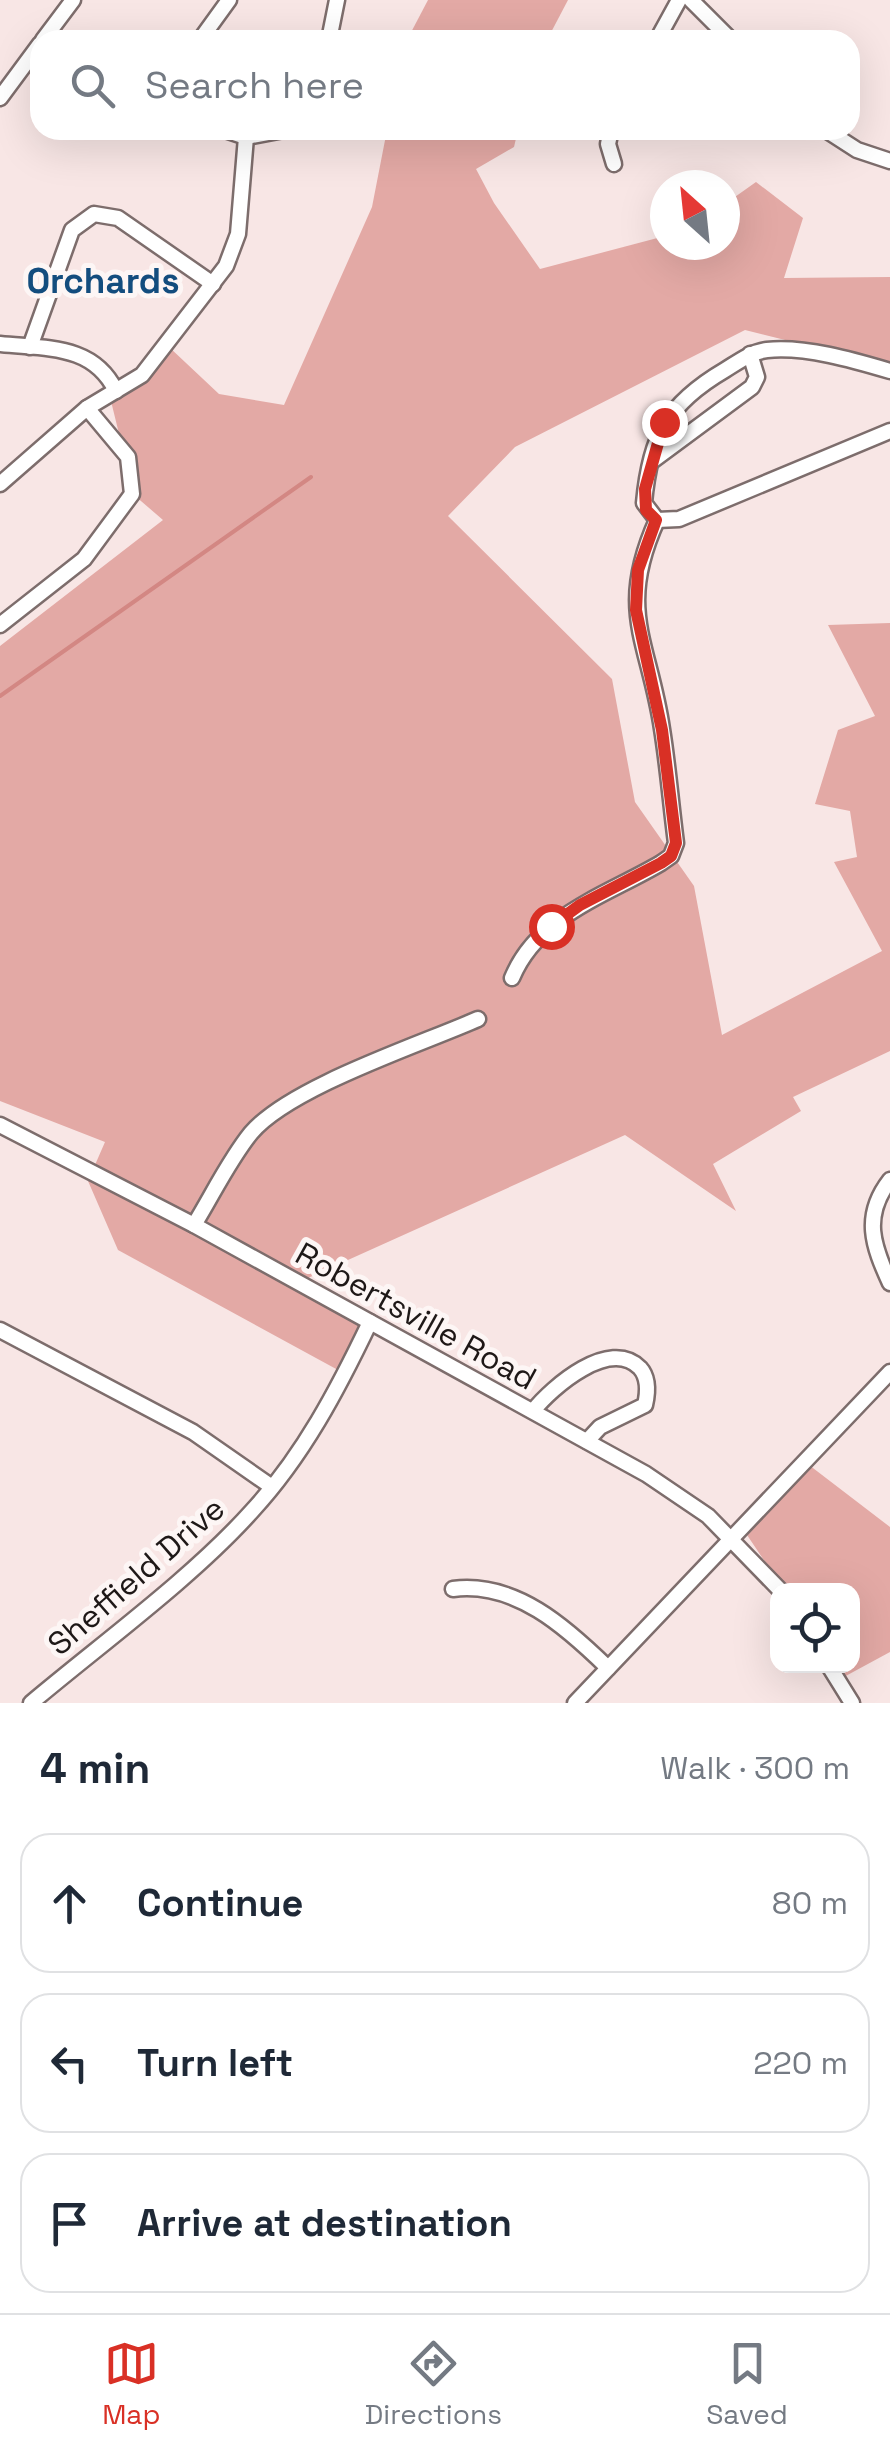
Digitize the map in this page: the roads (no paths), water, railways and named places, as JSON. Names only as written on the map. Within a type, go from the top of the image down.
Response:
[{"type":"street","points":[[51,30],[73,0]]},
{"type":"street","points":[[207,30],[229,0]]},
{"type":"street","points":[[331,30],[337,0]]},
{"type":"street","points":[[662,30],[679,0]]},
{"type":"street","points":[[691,0],[721,30]]},
{"type":"street","points":[[0,98],[30,58]]},
{"type":"street","points":[[0,484],[86,408],[142,375],[213,284],[237,239],[246,140]]},
{"type":"street","points":[[609,140],[614,164]]},
{"type":"street","points":[[842,140],[890,161]]},
{"type":"street","points":[[30,347],[72,230],[94,214],[118,218],[213,284]]},
{"type":"street","points":[[0,344],[87,358],[104,370],[111,394]]},
{"type":"street","points":[[656,520],[644,502],[664,422],[681,399],[750,354],[775,350],[890,371]]},
{"type":"street","points":[[652,462],[752,387],[757,377],[750,354]]},
{"type":"street","points":[[0,625],[96,547],[127,506],[133,486],[128,457],[86,408]]},
{"type":"street","points":[[656,520],[679,519],[890,431]]},
{"type":"street","points":[[512,978],[525,951],[551,926],[580,905],[661,863],[671,856],[676,843],[662,730],[636,610],[638,570],[656,520]]},
{"type":"street","points":[[194,1226],[250,1134],[271,1114],[302,1096],[478,1019]]},
{"type":"street","name":"Robertsville Road","points":[[0,1125],[194,1226],[674,1491],[733,1540],[773,1583]]},
{"type":"street","points":[[890,1180],[874,1206],[871,1235],[890,1283]]},
{"type":"street","name":"Sheffield Drive","points":[[31,1703],[230,1534],[272,1487],[320,1417],[370,1322]]},
{"type":"street","name":"Sheffield Drive","points":[[0,1330],[193,1432],[272,1487]]},
{"type":"street","points":[[532,1411],[549,1390],[608,1357],[629,1358],[644,1372],[648,1392],[644,1405],[600,1428],[587,1441]]},
{"type":"street","points":[[574,1703],[890,1372]]},
{"type":"street","points":[[453,1590],[475,1586],[500,1592],[564,1628],[608,1668]]},
{"type":"street","points":[[833,1673],[852,1703]]},
{"type":"waterway","points":[[0,696],[311,477]]},
{"type":"district","name":"Orchards","points":[[103,281]]}]
